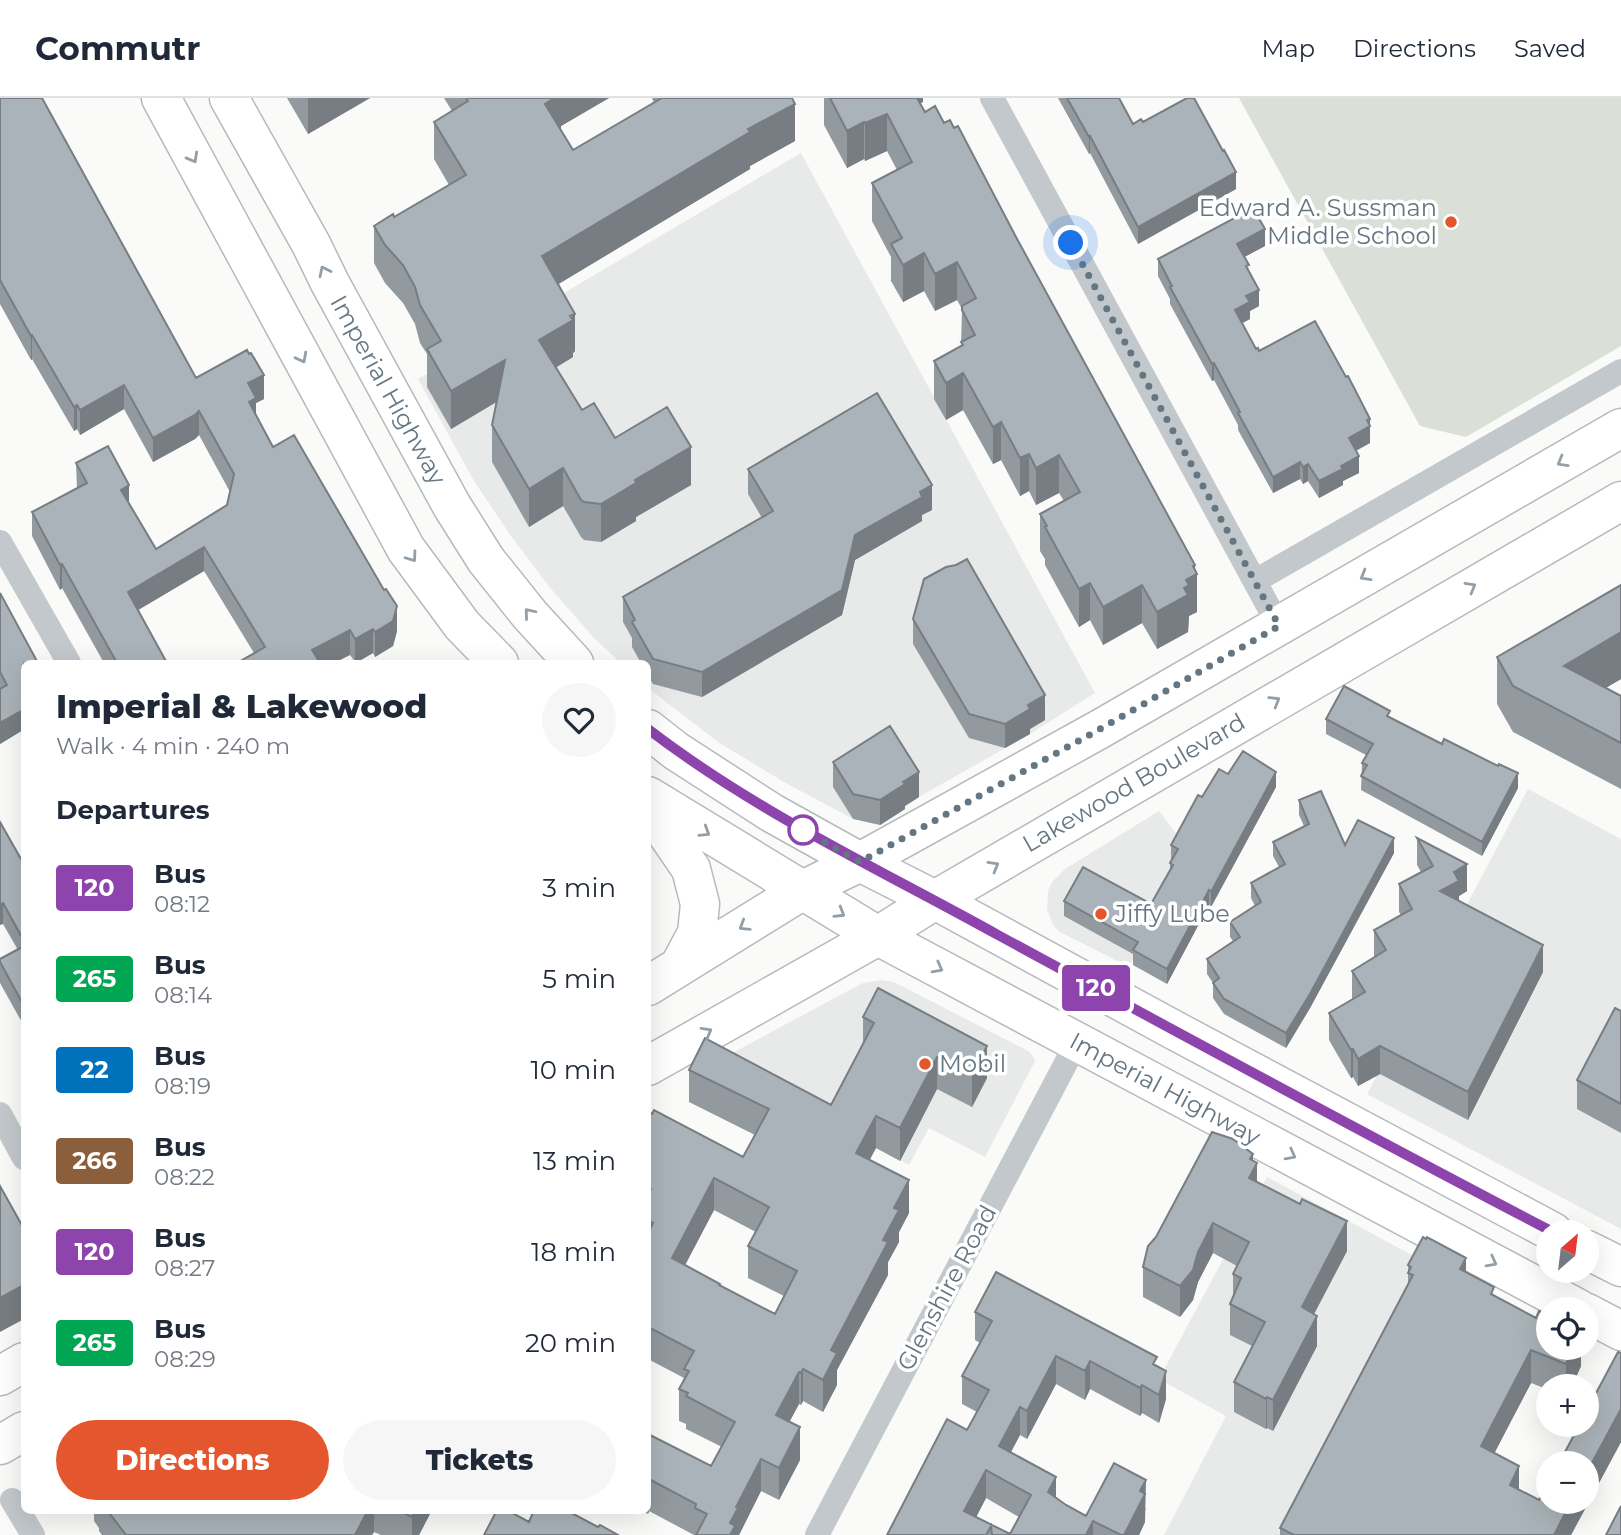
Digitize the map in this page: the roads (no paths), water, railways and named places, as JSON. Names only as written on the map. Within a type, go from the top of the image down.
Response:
[{"type":"main road","points":[[161,98],[406,549],[462,625],[496,660]]},
{"type":"main road","name":"Imperial Highway","points":[[229,98],[452,506],[486,560],[530,615],[572,660]]},
{"type":"main road","points":[[651,984],[803,890],[860,862],[1100,729],[1621,428]]},
{"type":"main road","name":"Lakewood Boulevard","points":[[651,1064],[878,936],[935,900],[1621,501]]},
{"type":"main road","points":[[651,731],[676,751],[772,813],[860,862],[1536,1223]]},
{"type":"main road","name":"Imperial Highway","points":[[651,798],[878,936],[1556,1297]]},
{"type":"main road","points":[[651,810],[691,869],[700,904],[697,933],[680,965]]},
{"type":"main road","points":[[1600,1256],[1621,1267]]},
{"type":"main road","points":[[1599,1319],[1621,1331]]},
{"type":"main road","points":[[0,1376],[21,1364]]},
{"type":"main road","points":[[0,1445],[21,1433]]},
{"type":"street","points":[[992,98],[1279,626]]},
{"type":"street","points":[[1255,582],[1621,371]]},
{"type":"street","points":[[0,542],[67,660]]},
{"type":"street","name":"Glenshire Road","points":[[817,1535],[1077,1042]]},
{"type":"street","points":[[0,1114],[21,1152]]},
{"type":"street","points":[[12,1500],[33,1535]]},
{"type":"place","name":"Edward A. Sussman Middle School","points":[[1451,222]]},
{"type":"place","name":"Jiffy Lube","points":[[1101,914]]},
{"type":"place","name":"Mobil","points":[[925,1064]]}]
